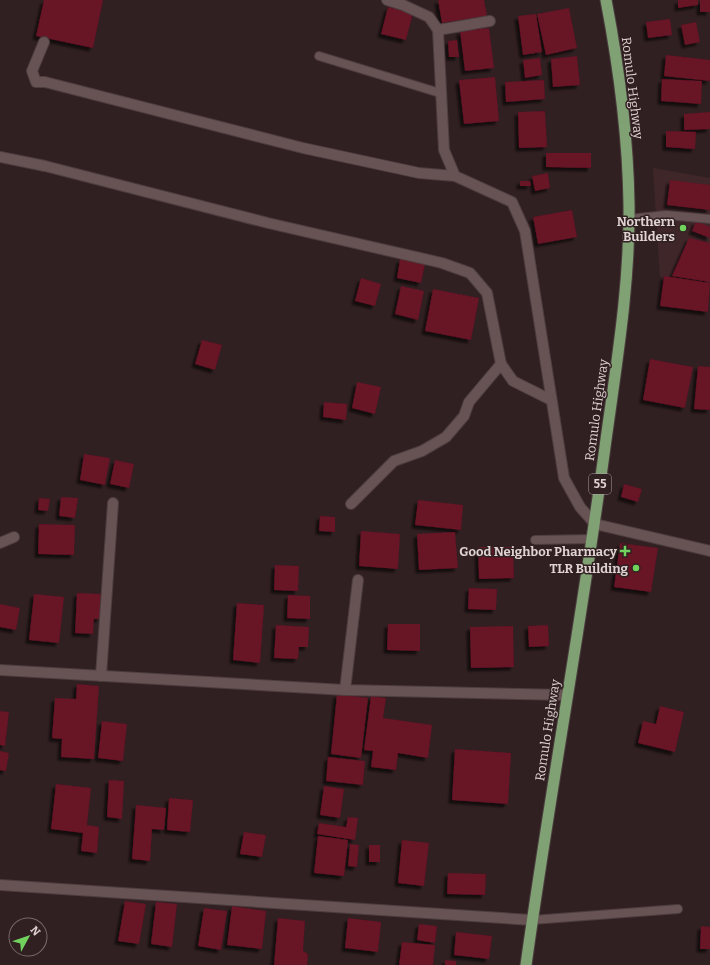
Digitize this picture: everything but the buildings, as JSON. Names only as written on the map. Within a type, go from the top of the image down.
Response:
[{"type":"highway","name":"Romulo Highway","points":[[526,965],[567,695],[595,524],[627,281],[629,219],[625,121],[618,66],[606,0]]},
{"type":"street","points":[[387,0],[403,5],[429,17],[438,30],[444,150],[455,176]]},
{"type":"street","points":[[438,30],[490,21]]},
{"type":"street","points":[[44,42],[32,71],[36,82],[44,82],[303,148],[419,174],[455,176],[512,202],[525,231],[564,478],[580,507],[595,524],[710,551]]},
{"type":"street","points":[[0,157],[45,166],[268,223],[442,263],[470,273],[487,293],[501,364],[513,381],[551,400]]},
{"type":"street","points":[[351,504],[394,461],[422,451],[446,437],[464,416],[469,402],[501,364]]},
{"type":"street","points":[[100,676],[113,503]]},
{"type":"street","points":[[0,543],[14,537]]},
{"type":"street","points":[[345,690],[358,580]]},
{"type":"street","points":[[0,670],[345,690],[567,695]]},
{"type":"street","points":[[0,885],[532,920]]},
{"type":"lane","points":[[319,56],[440,93]]},
{"type":"lane","points":[[629,219],[666,215],[710,219]]},
{"type":"lane","points":[[535,540],[592,539]]},
{"type":"lane","points":[[532,920],[678,909]]},
{"type":"shaded area","name":"Northern Builders","points":[[653,168],[710,178],[710,284],[660,277]]},
{"type":"place","name":"Northern Builders","points":[[683,228]]},
{"type":"place","name":"Good Neighbor Pharmacy","points":[[625,551]]},
{"type":"place","name":"TLR Building","points":[[636,568]]}]
